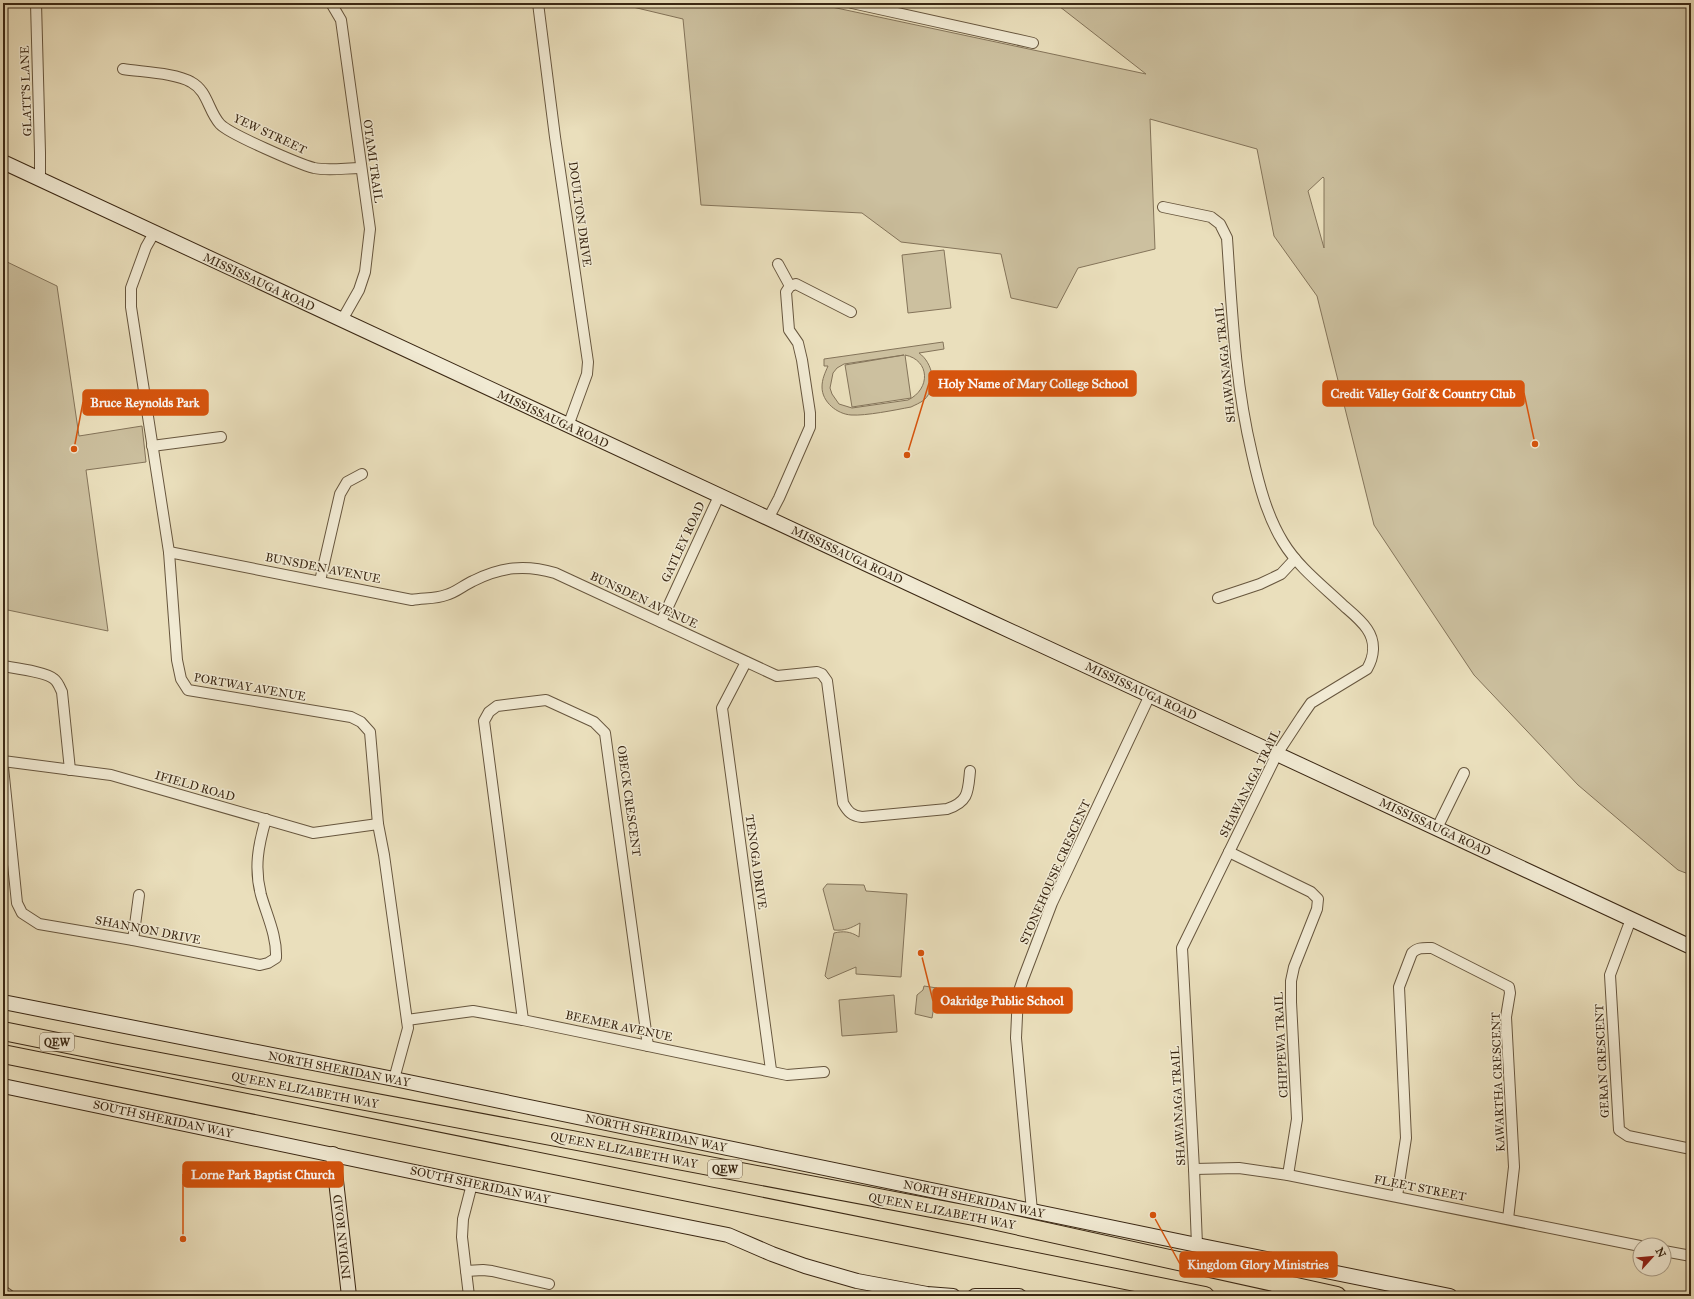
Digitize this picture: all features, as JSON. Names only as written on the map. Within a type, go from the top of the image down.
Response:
[{"type":"highway","name":"QUEEN ELIZABETH WAY","points":[[3,1031],[112,1054],[979,1217],[1337,1296]]},
{"type":"highway","name":"QUEEN ELIZABETH WAY","points":[[3,1054],[1205,1296]]},
{"type":"street","name":"GLATT'S LANE","points":[[36,3],[40,179]]},
{"type":"street","name":"OTAMI TRAIL","points":[[331,3],[340,20],[370,230],[365,272],[359,290],[342,320]]},
{"type":"street","name":"DOULTON DRIVE","points":[[538,3],[555,137],[588,362],[587,374],[568,426]]},
{"type":"street","points":[[852,3],[1033,43]]},
{"type":"street","name":"YEW STREET","points":[[123,69],[184,78],[201,90],[206,96],[213,115],[228,130],[302,163],[315,168],[360,168]]},
{"type":"street","name":"MISSISSAUGA ROAD","points":[[3,162],[1691,947]]},
{"type":"street","name":"SHAWANAGA TRAIL","points":[[1163,207],[1211,217],[1220,224],[1227,238],[1238,377],[1245,426],[1258,483],[1266,505],[1284,543],[1295,559],[1368,630],[1374,650],[1372,660],[1367,669],[1312,703],[1278,754],[1182,948],[1197,1245]]},
{"type":"street","name":"PORTWAY AVENUE","points":[[154,233],[146,247],[131,288],[131,307],[169,552],[177,660],[181,679],[188,690],[351,717],[361,722],[370,732],[378,824],[408,1020],[408,1028],[394,1079]]},
{"type":"street","points":[[778,264],[790,286]]},
{"type":"street","points":[[768,518],[779,498],[810,427],[810,413],[802,360],[798,343],[790,330],[786,292],[790,286],[796,284],[851,312]]},
{"type":"street","points":[[152,446],[221,436]]},
{"type":"street","points":[[320,581],[340,494],[347,482],[362,474]]},
{"type":"street","name":"GATLEY ROAD","points":[[661,622],[719,496]]},
{"type":"street","name":"BUNSDEN AVENUE","points":[[169,552],[412,600],[446,596],[494,572],[516,568],[536,568],[555,573],[777,676],[817,672],[822,674],[827,681],[843,803],[853,816],[862,817],[947,810],[956,806],[968,794],[970,771]]},
{"type":"street","points":[[1218,598],[1260,584],[1281,574],[1295,559]]},
{"type":"street","name":"TENOGA DRIVE","points":[[746,662],[722,708],[772,1070]]},
{"type":"street","points":[[3,666],[46,674],[54,678],[62,692],[70,770]]},
{"type":"street","name":"STONEHOUSE CRESCENT","points":[[1032,1211],[1016,1038],[1018,994],[1052,903],[1150,695]]},
{"type":"street","name":"OBECK CRESCENT","points":[[523,1020],[484,721],[489,712],[497,706],[546,700],[594,722],[605,733],[608,744],[648,1046]]},
{"type":"street","name":"IFIELD ROAD","points":[[3,761],[111,775],[313,833],[378,824]]},
{"type":"street","name":"SHANNON DRIVE","points":[[3,767],[17,903],[22,913],[38,924],[133,940],[260,965],[268,963],[276,958],[276,949],[274,935],[261,895],[257,876],[258,843],[266,819]]},
{"type":"street","points":[[1437,828],[1464,773]]},
{"type":"street","name":"CHIPPEWA TRAIL","points":[[1229,852],[1311,892],[1318,900],[1317,909],[1294,967],[1291,980],[1298,1119],[1288,1175]]},
{"type":"street","points":[[133,940],[138,895]]},
{"type":"street","name":"GERAN CRESCENT","points":[[1631,919],[1610,975],[1619,1130],[1628,1136],[1691,1149]]},
{"type":"street","name":"KAWARTHA CRESCENT","points":[[1397,1196],[1406,1138],[1399,988],[1412,953],[1422,948],[1432,948],[1509,987],[1510,993],[1506,1017],[1514,1167],[1508,1219]]},
{"type":"street","name":"NORTH SHERIDAN WAY","points":[[3,1002],[394,1079],[1450,1296]]},
{"type":"street","name":"BEEMER AVENUE","points":[[408,1020],[472,1011],[772,1070],[787,1075],[824,1072]]},
{"type":"street","name":"SOUTH SHERIDAN WAY","points":[[3,1086],[472,1184],[728,1235],[805,1266],[857,1281],[927,1294],[953,1296]]},
{"type":"street","name":"INDIAN ROAD","points":[[333,1154],[349,1296]]},
{"type":"street","name":"FLEET STREET","points":[[1194,1169],[1239,1168],[1288,1175],[1632,1244]]},
{"type":"street","points":[[469,1296],[462,1237],[462,1219],[472,1184]]},
{"type":"street","points":[[1672,1252],[1691,1256]]},
{"type":"street","points":[[466,1271],[492,1271],[549,1284]]},
{"type":"street","points":[[3,1291],[10,1296]]},
{"type":"street","points":[[975,1296],[1019,1296]]},
{"type":"shaded area","points":[[616,3],[813,3],[1146,74],[1055,3],[1691,3],[1691,875],[1678,870],[1578,785],[1474,675],[1374,525],[1317,296],[1274,236],[1257,149],[1150,119],[1155,249],[1078,268],[1057,308],[1011,298],[1001,254],[901,242],[862,213],[701,205],[683,19]],"holes":[[[1323,177],[1324,248],[1308,191]]]},
{"type":"shaded area","points":[[944,250],[951,308],[908,313],[902,255]]},
{"type":"shaded area","points":[[3,260],[57,286],[79,436],[142,426],[146,462],[86,470],[108,631],[3,609]]},
{"type":"shaded area","points":[[943,342],[944,349],[919,353],[928,363],[932,375],[931,389],[924,400],[911,407],[864,415],[846,414],[836,410],[827,402],[822,387],[823,379],[828,366],[824,366],[824,359]],"holes":[[[904,355],[845,365],[852,407],[911,398],[905,355],[913,358],[923,369],[924,382],[916,395],[908,400],[852,408],[839,404],[832,394],[830,388],[833,373],[837,368],[844,364]]]},
{"type":"shaded area","points":[[827,884],[864,885],[866,891],[907,894],[901,977],[856,974],[856,967],[828,979],[825,976],[834,933],[846,932],[859,937],[860,923],[848,929],[834,930],[823,889]]},
{"type":"shaded area","points":[[924,986],[937,988],[932,1018],[915,1014],[917,995],[923,990]]},
{"type":"shaded area","points":[[894,995],[897,1032],[842,1036],[839,1000]]},
{"type":"place","name":"Credit Valley Golf & Country Club","points":[[1535,444]]},
{"type":"place","name":"Bruce Reynolds Park","points":[[74,449]]},
{"type":"place","name":"Holy Name of Mary College School","points":[[907,455]]},
{"type":"place","name":"Oakridge Public School","points":[[921,953]]},
{"type":"place","name":"Kingdom Glory Ministries","points":[[1153,1215]]},
{"type":"place","name":"Lorne Park Baptist Church","points":[[183,1239]]}]
